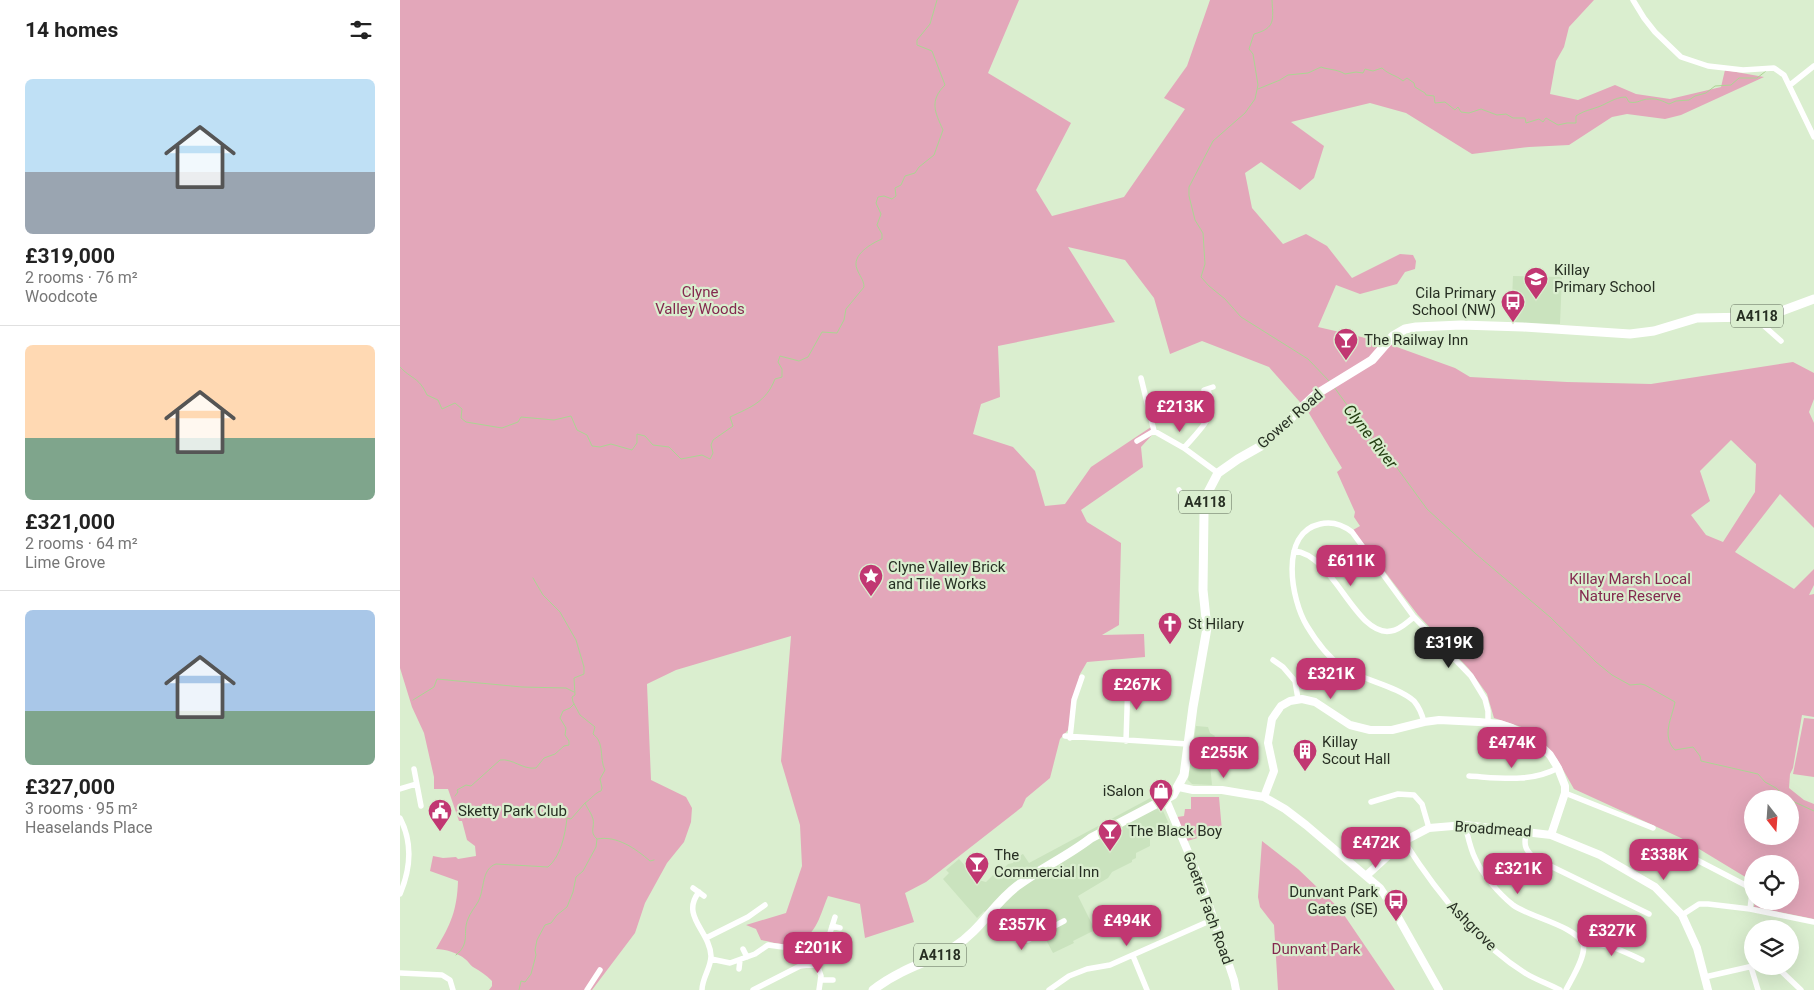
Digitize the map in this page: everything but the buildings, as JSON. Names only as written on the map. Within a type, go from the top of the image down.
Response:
[{"type":"main road","name":"Gower Road","points":[[1179,787],[1184,775],[1187,744],[1207,628],[1203,590],[1206,496],[1218,473],[1261,446],[1316,395],[1335,381],[1372,360],[1393,336],[1405,329],[1461,325],[1630,334],[1654,330],[1697,318],[1754,317],[1779,312],[1814,299]]},
{"type":"main road","name":"A4118","points":[[1127,818],[1166,800],[1179,787]]},
{"type":"main road","name":"A4118","points":[[873,990],[901,972],[962,943],[972,935],[997,907],[998,898],[1005,890],[1020,877],[1082,841],[1127,818],[1170,790],[1179,787]]},
{"type":"street","points":[[1633,0],[1655,32],[1681,58],[1708,66],[1743,70],[1774,68],[1784,75],[1814,137]]},
{"type":"street","points":[[1790,85],[1814,66]]},
{"type":"street","points":[[1754,317],[1780,341]]},
{"type":"street","points":[[1141,378],[1154,431],[1184,448],[1218,473]]},
{"type":"street","points":[[1184,448],[1210,413],[1212,404],[1208,389]]},
{"type":"street","points":[[1137,441],[1154,431]]},
{"type":"street","points":[[1183,492],[1195,510],[1204,513]]},
{"type":"street","points":[[1424,722],[1417,706],[1408,697],[1342,667],[1321,646],[1307,626],[1296,597],[1293,578],[1294,551],[1302,535],[1317,525],[1334,523],[1347,528],[1356,537],[1414,617],[1471,676],[1479,687],[1487,705],[1488,723]]},
{"type":"street","points":[[1294,551],[1309,555],[1316,561],[1355,610],[1380,630],[1384,632],[1394,631],[1414,617]]},
{"type":"street","points":[[1273,660],[1283,667],[1295,681],[1298,699]]},
{"type":"street","points":[[1082,677],[1074,700],[1068,737],[1187,744]]},
{"type":"street","points":[[1126,741],[1128,680]]},
{"type":"street","points":[[1264,797],[1274,771],[1268,743],[1272,720],[1281,706],[1298,699],[1315,702],[1344,723],[1358,728],[1392,730],[1439,720],[1488,723],[1512,728],[1531,736],[1550,755],[1558,768],[1565,786],[1565,793],[1551,835]]},
{"type":"street","points":[[1469,776],[1527,778],[1545,774],[1558,768]]},
{"type":"street","points":[[414,769],[421,806]]},
{"type":"street","points":[[400,789],[416,784]]},
{"type":"street","points":[[1179,787],[1192,790],[1229,791],[1264,797],[1301,821],[1385,894],[1438,990]]},
{"type":"street","points":[[1565,793],[1653,828]]},
{"type":"street","points":[[1371,802],[1398,794],[1414,796],[1422,804],[1429,828]]},
{"type":"street","name":"Goetre Fach Road","points":[[1166,800],[1214,919],[1236,990]]},
{"type":"street","points":[[400,818],[405,827],[410,849],[408,870],[400,894]]},
{"type":"street","points":[[1465,825],[1475,859],[1498,892],[1515,906],[1577,936],[1583,944],[1583,952],[1566,990]]},
{"type":"street","name":"Broadmead","points":[[1366,876],[1404,841],[1429,828],[1465,825],[1551,835],[1600,855],[1655,887],[1682,915],[1697,948],[1708,990]]},
{"type":"street","points":[[1526,831],[1524,844],[1526,852],[1534,858],[1633,908],[1649,914]]},
{"type":"street","name":"Ashgrove","points":[[1404,841],[1438,891],[1476,932],[1526,973],[1560,990]]},
{"type":"street","points":[[1693,858],[1700,866],[1744,885]]},
{"type":"street","points":[[702,990],[702,982],[711,959],[706,938],[693,916],[691,907],[696,890],[704,896]]},
{"type":"street","points":[[706,938],[748,917],[765,904]]},
{"type":"street","points":[[1682,915],[1699,904],[1744,908]]},
{"type":"street","points":[[997,907],[1006,920],[1014,938],[1019,940],[1028,940],[1064,921]]},
{"type":"street","points":[[1755,910],[1814,922]]},
{"type":"street","points":[[819,990],[821,980],[817,964],[819,951],[829,936],[835,917]]},
{"type":"street","points":[[1050,990],[1069,976],[1087,969],[1110,965],[1133,956],[1214,919]]},
{"type":"street","points":[[832,926],[840,928]]},
{"type":"street","points":[[1583,944],[1598,943],[1607,945],[1642,960]]},
{"type":"street","points":[[711,959],[730,963],[747,957],[768,945],[783,947]]},
{"type":"street","points":[[743,948],[747,957]]},
{"type":"street","points":[[1133,956],[1147,990]]},
{"type":"street","points":[[739,969],[740,960]]},
{"type":"street","points":[[753,990],[800,966],[817,964]]},
{"type":"street","points":[[1705,977],[1744,968]]},
{"type":"street","points":[[587,990],[600,970]]},
{"type":"street","points":[[400,973],[442,975],[450,980],[453,990]]},
{"type":"street","points":[[1754,975],[1758,990]]},
{"type":"street","points":[[1785,975],[1801,990]]},
{"type":"street","points":[[821,980],[833,980]]},
{"type":"shaded area","name":"Killay Primary School","points":[[1513,276],[1562,277],[1560,324],[1511,323]]},
{"type":"shaded area","points":[[1196,726],[1208,727],[1210,733],[1215,736],[1214,738],[1230,742],[1230,750],[1223,750],[1222,763],[1215,762],[1210,764],[1212,785],[1192,784],[1188,780]]},
{"type":"shaded area","points":[[1156,795],[1169,824],[1150,838],[1150,846],[1136,853],[1136,858],[1132,862],[1112,872],[1108,878],[1078,896],[1095,930],[1053,953],[1042,936],[1026,944],[1021,944],[1012,939],[1002,921],[994,921],[984,911],[977,918],[943,879],[949,873],[946,870],[959,859],[978,880],[986,882],[998,870],[1001,871],[1008,864],[1013,863],[1015,858],[1023,854],[1029,863]]},
{"type":"green space","name":"Clyne Valley Woods","points":[[400,0],[1019,0],[988,73],[1071,123],[1036,190],[1052,216],[1124,197],[1185,109],[1164,98],[1187,66],[1210,0],[1594,0],[1569,27],[1564,47],[1556,61],[1550,94],[1578,100],[1615,85],[1636,94],[1670,99],[1721,87],[1725,70],[1764,77],[1681,115],[1665,119],[1627,114],[1612,117],[1569,145],[1529,147],[1472,154],[1406,113],[1370,103],[1291,122],[1324,146],[1314,178],[1300,190],[1261,162],[1245,173],[1252,208],[1283,244],[1306,234],[1327,246],[1352,278],[1400,254],[1413,255],[1416,261],[1415,269],[1405,272],[1397,284],[1360,294],[1336,285],[1318,327],[1383,342],[1455,368],[1470,377],[1651,384],[1793,362],[1814,373],[1814,399],[1809,412],[1814,423],[1814,528],[1780,494],[1735,552],[1794,589],[1814,569],[1814,585],[1809,595],[1814,594],[1814,717],[1802,715],[1793,768],[1790,774],[1789,788],[1792,790],[1744,790],[1744,845],[1799,845],[1799,796],[1814,804],[1814,919],[1769,910],[1799,910],[1799,855],[1744,855],[1744,876],[1681,838],[1574,789],[1557,759],[1534,731],[1494,718],[1487,694],[1469,669],[1418,615],[1353,530],[1360,526],[1354,517],[1355,512],[1337,472],[1342,468],[1307,410],[1269,367],[1202,341],[1170,354],[1154,298],[1125,260],[1068,247],[1115,322],[998,346],[1000,397],[981,404],[973,434],[1013,447],[1035,471],[1045,506],[1065,504],[1091,467],[1151,427],[1152,435],[1141,447],[1143,467],[1081,510],[1087,522],[1121,543],[1119,625],[1102,635],[1144,634],[1145,657],[1087,662],[1080,674],[1068,730],[1060,739],[1050,778],[1026,798],[1022,807],[926,882],[905,893],[914,922],[865,938],[860,904],[828,896],[819,920],[811,933],[797,942],[785,944],[761,940],[756,929],[746,925],[786,913],[802,866],[800,825],[781,761],[791,636],[676,670],[647,684],[651,780],[686,797],[692,808],[691,822],[684,842],[667,863],[645,903],[635,933],[592,990],[489,990],[492,986],[492,981],[483,973],[459,955],[436,949],[446,932],[452,916],[458,881],[430,871],[433,856],[443,858],[456,857],[458,859],[476,856],[475,846],[467,840],[462,821],[459,821],[448,789],[434,789],[434,777],[424,733],[412,707],[400,668]],"holes":[[[1731,440],[1756,464],[1755,492],[1723,542],[1706,535],[1691,515],[1710,501],[1700,471]]]},
{"type":"green space","points":[[1804,718],[1814,719],[1814,777],[1793,774]]},
{"type":"green space","points":[[1191,797],[1219,797],[1222,831],[1187,841],[1177,817],[1184,816],[1185,809],[1191,809]]},
{"type":"green space","name":"Dunvant Park","points":[[1262,841],[1298,869],[1340,909],[1395,990],[1278,990],[1274,925],[1260,907],[1258,897]]},
{"type":"waterway","name":"Clyne River","points":[[400,367],[418,381],[427,395],[438,400],[442,409],[455,403],[462,409],[461,418],[466,422],[502,428],[518,422],[521,417],[554,420],[571,416],[577,430],[587,435],[592,446],[600,447],[611,444],[632,450],[637,443],[637,434],[645,436],[653,445],[669,447],[681,459],[702,455],[710,459],[713,453],[711,445],[713,440],[733,426],[730,417],[757,403],[767,393],[775,379],[782,377],[782,369],[778,362],[780,356],[799,361],[808,357],[822,332],[837,333],[844,320],[846,309],[864,287],[857,269],[857,259],[864,250],[882,239],[882,234],[877,225],[881,214],[876,203],[878,197],[884,196],[892,199],[896,196],[895,188],[901,185],[905,176],[915,173],[919,167],[934,155],[943,130],[936,112],[935,102],[945,85],[932,51],[917,45],[917,40],[930,24],[937,0]]},
{"type":"waterway","name":"Clyne River","points":[[1272,0],[1272,22],[1266,29],[1254,34],[1249,49],[1253,54],[1258,85],[1255,99],[1245,113],[1213,141],[1189,187],[1189,196],[1195,220],[1203,233],[1205,264],[1201,277],[1241,317],[1308,359],[1330,382]]},
{"type":"waterway","points":[[1258,89],[1288,75],[1308,73],[1321,67],[1345,74],[1363,73],[1365,69],[1373,71],[1382,68],[1403,81],[1407,78],[1426,95],[1434,96],[1435,103],[1445,102],[1455,110],[1458,107],[1461,112],[1469,113],[1481,109],[1497,115],[1506,114],[1513,118],[1525,118],[1526,123],[1539,119],[1543,122],[1546,118],[1558,125],[1576,123],[1576,116],[1579,114],[1618,98],[1626,97],[1629,102],[1654,99],[1669,104],[1676,101],[1689,100],[1706,93],[1715,86],[1731,85],[1739,78],[1757,78],[1766,71]]},
{"type":"waterway","name":"Clyne River","points":[[1334,387],[1427,509],[1550,617],[1612,675],[1630,685],[1645,685],[1675,702],[1668,733],[1671,745],[1675,750],[1693,747],[1700,756],[1701,761],[1758,774],[1765,782],[1778,790]]},
{"type":"waterway","points":[[519,990],[521,981],[525,982],[531,974],[536,955],[537,940],[545,925],[551,923],[567,907],[576,877],[583,871],[596,847],[597,839],[593,832],[593,819],[585,803],[601,791],[600,779],[605,770],[599,742],[593,734],[595,727],[580,715],[573,702],[572,697],[575,695],[574,678],[584,674],[584,667],[576,640],[560,612],[543,595],[533,578]]},
{"type":"waterway","points":[[413,700],[434,687],[437,679],[522,687],[566,688],[574,692]]},
{"type":"waterway","points":[[455,796],[458,792],[457,790],[466,785],[471,786],[500,760],[536,768],[544,758],[555,754],[564,746],[569,745],[565,735],[566,728],[560,718],[563,711],[574,704]]},
{"type":"waterway","points":[[456,955],[461,951],[465,942],[466,924],[478,902],[488,870],[496,864],[548,867],[559,851],[564,838],[567,818],[571,819],[585,803]]},
{"type":"waterway","points":[[1799,804],[1814,811]]},
{"type":"waterway","points":[[597,839],[604,838],[619,841],[639,852],[650,861],[654,860]]},
{"type":"place","name":"Killay Primary School","points":[[1536,300]]},
{"type":"place","name":"Cila Primary School (NW)","points":[[1513,323]]},
{"type":"place","name":"The Railway Inn","points":[[1346,361]]},
{"type":"place","name":"Clyne Valley Brick and Tile Works","points":[[871,597]]},
{"type":"place","name":"St Hilary","points":[[1170,645]]},
{"type":"place","name":"Killay Scout Hall","points":[[1305,772]]},
{"type":"place","name":"iSalon","points":[[1161,812]]},
{"type":"place","name":"Sketty Park Club","points":[[440,832]]},
{"type":"place","name":"The Black Boy","points":[[1110,852]]},
{"type":"place","name":"The Commercial Inn","points":[[977,885]]},
{"type":"place","name":"Dunvant Park Gates (SE)","points":[[1396,922]]},
{"type":"park label","name":"Killay Marsh Local Nature Reserve","points":[[1630,588]]}]
